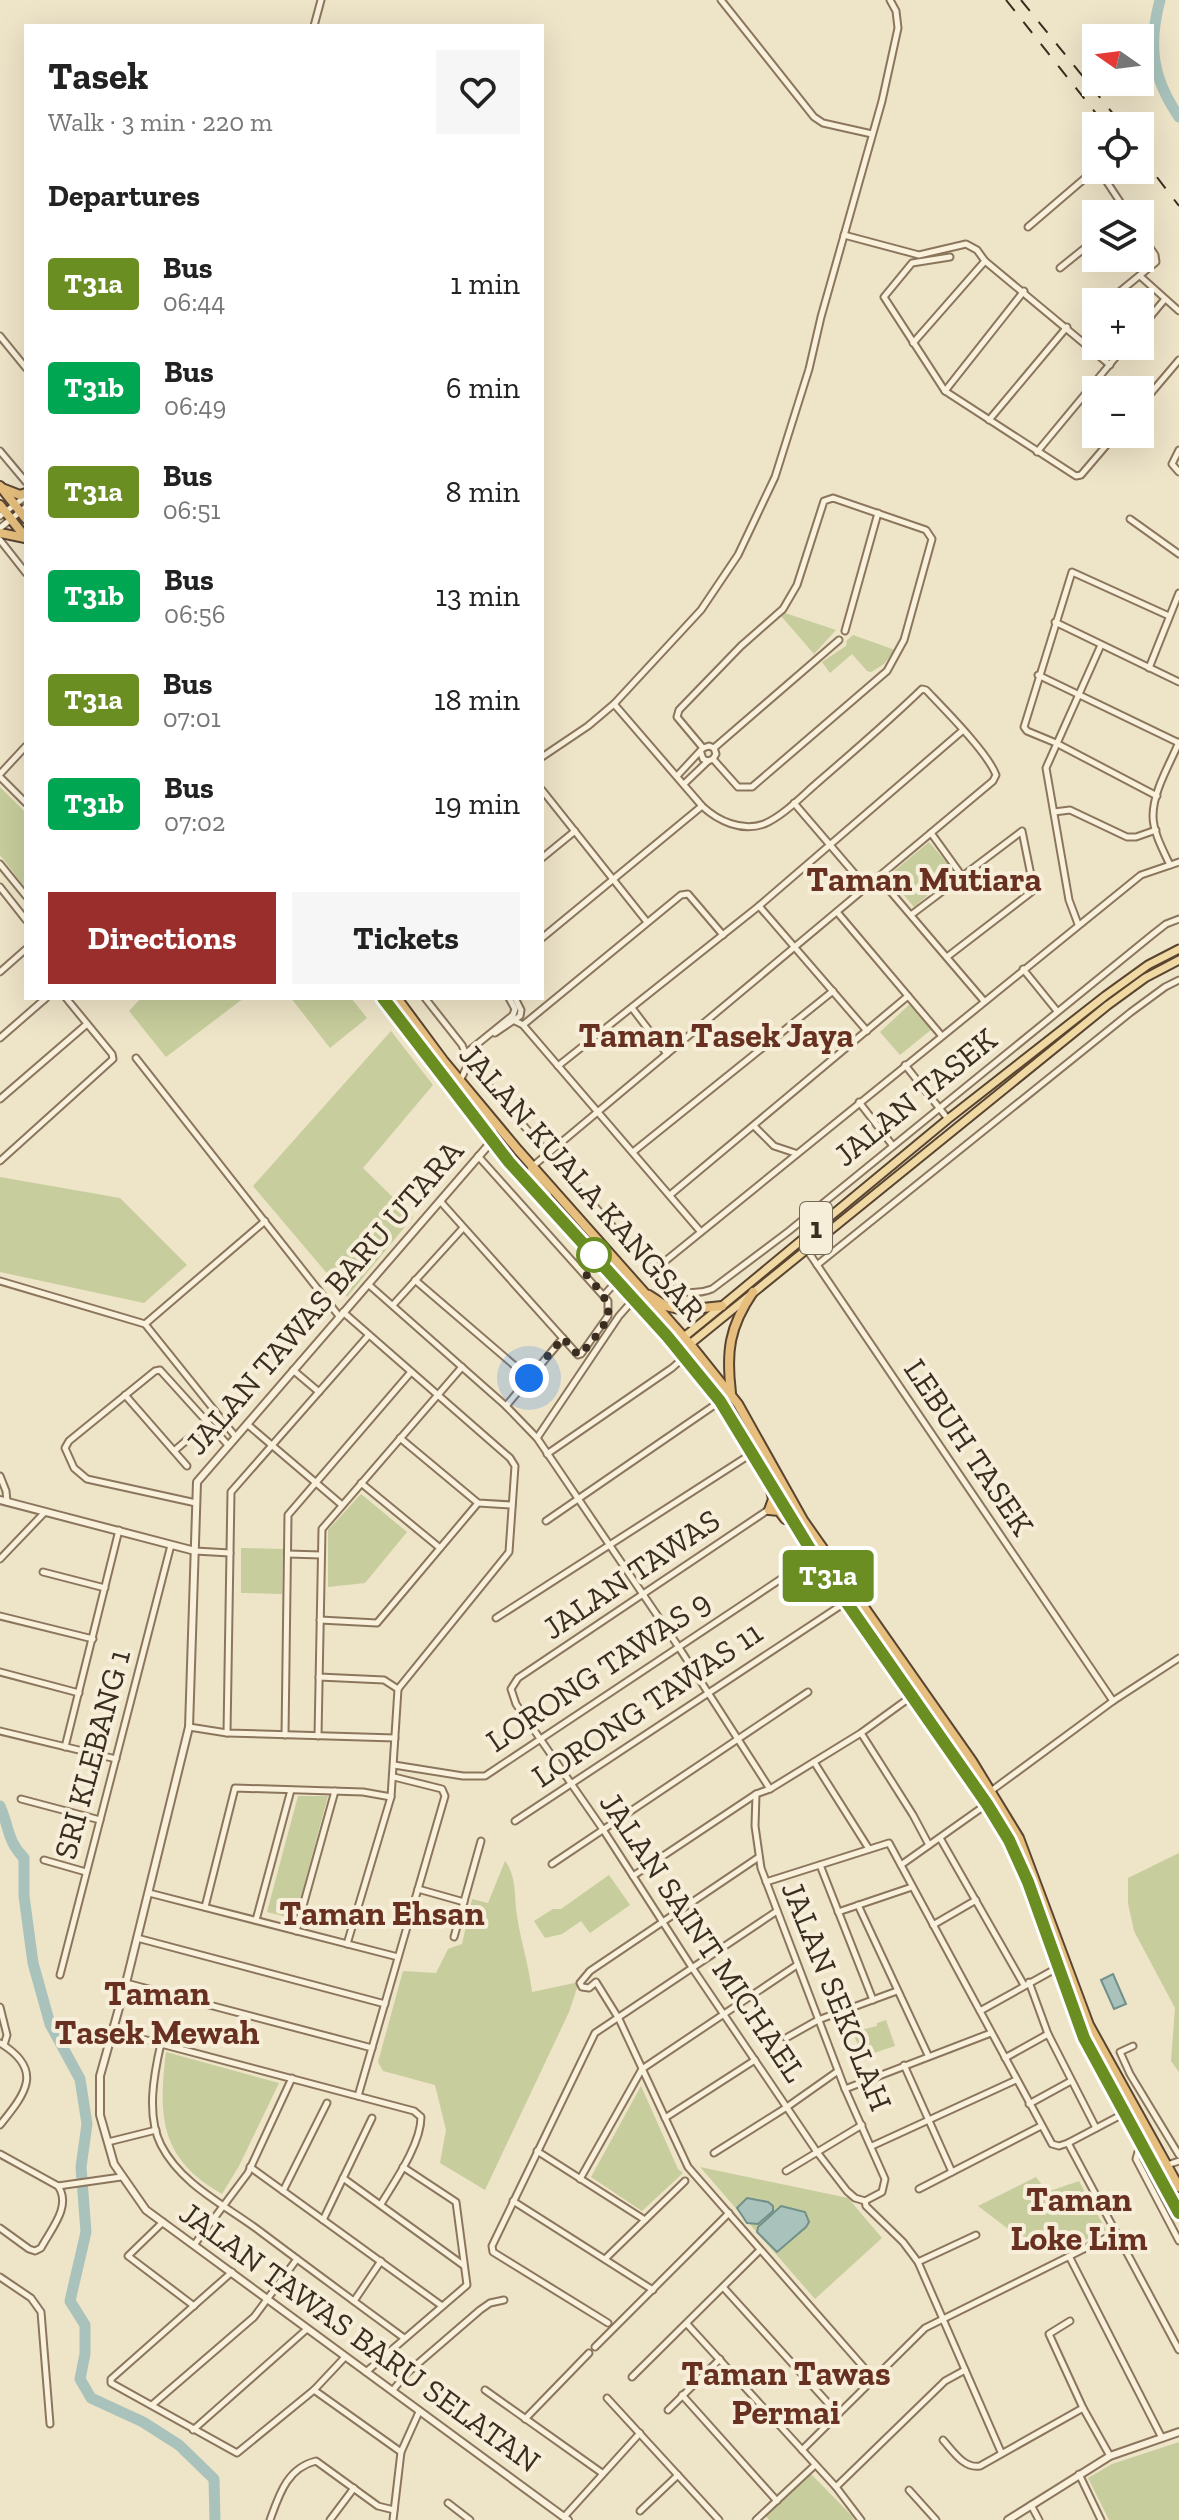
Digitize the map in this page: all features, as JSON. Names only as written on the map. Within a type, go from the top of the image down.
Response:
[{"type":"highway","points":[[1,487],[24,495]]},
{"type":"highway","points":[[1,487],[22,510]]},
{"type":"highway","points":[[4,513],[24,536]]},
{"type":"highway","points":[[0,530],[24,537]]},
{"type":"highway","name":"JALAN KUALA KANGSAR","points":[[385,1000],[509,1162],[676,1346],[720,1401],[815,1557],[987,1804],[1009,1840],[1028,1882],[1084,2038],[1179,2214]]},
{"type":"highway","name":"JALAN KUALA KANGSAR","points":[[398,1000],[443,1060],[532,1167],[731,1395],[817,1539],[991,1790],[1019,1838],[1089,2025],[1179,2187]]},
{"type":"highway","points":[[443,1060],[444,1067],[492,1129],[492,1141],[505,1142],[518,1150]]},
{"type":"highway","points":[[509,1162],[520,1167],[532,1167],[537,1183],[570,1221],[575,1234]]},
{"type":"highway","points":[[731,1395],[728,1368],[733,1326],[753,1292]]},
{"type":"highway","points":[[644,1293],[666,1306],[683,1310],[722,1306]]},
{"type":"highway","points":[[755,1436],[761,1454],[782,1492],[780,1502],[790,1506],[803,1527],[817,1539]]},
{"type":"highway","points":[[771,1486],[773,1499],[769,1510],[779,1511],[794,1533],[806,1543]]},
{"type":"main road","name":"1","points":[[687,1341],[722,1306],[1115,988],[1148,965],[1179,949]]},
{"type":"main road","name":"1","points":[[676,1346],[753,1292],[1108,1005],[1145,978],[1179,960]]},
{"type":"main road","points":[[944,1139],[951,1130],[951,1119],[958,1121],[982,1108]]},
{"type":"street","points":[[315,24],[321,0]]},
{"type":"street","points":[[721,0],[814,117],[823,123],[872,134]]},
{"type":"street","points":[[544,756],[614,704],[701,610],[750,532],[781,459],[809,369],[872,134],[898,28],[896,11],[890,0]]},
{"type":"street","points":[[1028,227],[1091,173],[1103,176],[1119,200]]},
{"type":"street","points":[[844,235],[915,254],[966,244],[977,250],[985,261],[1110,365]]},
{"type":"street","points":[[1060,268],[1082,250]]},
{"type":"street","points":[[950,257],[912,263],[884,294],[884,300],[945,391],[1076,476],[1081,475],[1104,448]]},
{"type":"street","points":[[913,343],[985,261]]},
{"type":"street","points":[[1125,288],[1145,272]]},
{"type":"street","points":[[1140,276],[1179,311]]},
{"type":"street","points":[[945,391],[1024,291]]},
{"type":"street","points":[[1154,312],[1165,299]]},
{"type":"street","points":[[989,420],[1067,327]]},
{"type":"street","points":[[0,336],[24,366]]},
{"type":"street","points":[[1037,452],[1114,360]]},
{"type":"street","points":[[1154,389],[1179,360]]},
{"type":"street","points":[[1179,450],[1172,464],[1179,472]]},
{"type":"street","points":[[0,451],[24,480]]},
{"type":"street","points":[[833,498],[926,530],[932,539],[904,640],[887,671],[752,787],[738,787],[711,760],[703,759],[702,751],[677,717],[679,710],[741,646],[783,609],[797,585],[824,501],[833,498]]},
{"type":"street","points":[[0,530],[4,513],[22,510]]},
{"type":"street","points":[[845,631],[878,513]]},
{"type":"street","points":[[1130,519],[1179,554]]},
{"type":"street","points":[[0,540],[24,570]]},
{"type":"street","points":[[1157,796],[1024,729],[1072,572],[1169,616]]},
{"type":"street","points":[[1149,668],[1179,593]]},
{"type":"street","points":[[1055,622],[1179,682]]},
{"type":"street","points":[[714,748],[839,640]]},
{"type":"street","points":[[1078,924],[1069,900],[1046,768],[1101,645]]},
{"type":"street","points":[[1038,675],[1179,742],[1157,796],[1153,816],[1170,865]]},
{"type":"street","points":[[532,1167],[993,781],[996,775],[962,731],[922,689],[904,709],[794,803],[765,823],[748,827],[732,825],[711,815],[702,806],[614,704]]},
{"type":"street","points":[[558,1066],[759,906],[962,731]]},
{"type":"street","points":[[677,776],[702,751],[709,746],[714,748]]},
{"type":"street","points":[[24,748],[0,775],[24,801]]},
{"type":"street","points":[[684,784],[716,754],[714,748]]},
{"type":"street","points":[[544,792],[647,922]]},
{"type":"street","points":[[794,803],[866,887]]},
{"type":"street","points":[[544,936],[702,806]]},
{"type":"street","points":[[1054,812],[1070,810],[1127,837],[1156,830]]},
{"type":"street","points":[[544,856],[575,831]]},
{"type":"street","points":[[911,915],[1022,831],[1034,890],[947,957]]},
{"type":"street","points":[[931,833],[962,876]]},
{"type":"street","points":[[653,1271],[1141,875],[1179,862]]},
{"type":"street","points":[[0,864],[24,894]]},
{"type":"street","points":[[878,877],[984,1001]]},
{"type":"street","points":[[0,887],[24,917]]},
{"type":"street","points":[[523,1025],[681,895],[688,894],[723,935]]},
{"type":"street","points":[[759,906],[867,1031]]},
{"type":"street","points":[[837,912],[941,1035]]},
{"type":"street","name":"JALAN TASEK","points":[[427,1000],[462,1045],[469,1062],[653,1271],[673,1289],[694,1293],[712,1289],[1152,935],[1179,919]]},
{"type":"street","points":[[0,972],[24,952]]},
{"type":"street","points":[[1023,969],[1057,1011]]},
{"type":"street","points":[[817,1265],[1131,1012],[1179,980]]},
{"type":"street","points":[[633,1152],[833,991]]},
{"type":"street","points":[[670,1195],[908,996]]},
{"type":"street","points":[[0,1038],[44,1000]]},
{"type":"street","points":[[0,1161],[111,1062],[112,1054],[68,1000]]},
{"type":"street","points":[[494,1033],[513,1015],[513,1000]]},
{"type":"street","points":[[465,1054],[515,1021],[521,1010],[514,1000]]},
{"type":"street","points":[[632,1008],[667,1054]]},
{"type":"street","points":[[515,1021],[523,1025],[700,1231]]},
{"type":"street","points":[[0,1099],[87,1024]]},
{"type":"street","points":[[136,1058],[341,1314],[515,1466],[509,1552],[398,1689],[391,1797],[347,1944]]},
{"type":"street","points":[[460,1081],[469,1062]]},
{"type":"street","points":[[905,1065],[951,1119]]},
{"type":"street","points":[[859,1102],[893,1146]]},
{"type":"street","points":[[754,1126],[774,1146],[796,1153]]},
{"type":"street","name":"JALAN TAWAS BARU UTARA","points":[[129,2188],[121,2177],[107,2142],[100,2115],[100,2076],[189,1727],[198,1479],[492,1141]]},
{"type":"street","points":[[439,1200],[578,1355],[584,1352],[608,1316],[609,1307],[604,1295],[478,1156]]},
{"type":"street","points":[[145,1324],[265,1221]]},
{"type":"street","points":[[393,1305],[463,1228]]},
{"type":"street","name":"LEBUH TASEK","points":[[806,1249],[1113,1701]]},
{"type":"street","points":[[415,1280],[529,1378]]},
{"type":"street","points":[[0,1281],[145,1324],[235,1436]]},
{"type":"street","points":[[604,1295],[617,1281]]},
{"type":"street","points":[[367,1283],[506,1406],[537,1438],[678,1646],[770,1789]]},
{"type":"street","points":[[537,1438],[619,1316],[634,1299]]},
{"type":"street","points":[[227,1733],[231,1492],[368,1336]]},
{"type":"street","points":[[506,1406],[563,1338]]},
{"type":"street","points":[[547,1454],[681,1360],[676,1346]]},
{"type":"street","points":[[318,1736],[322,1529],[462,1367]]},
{"type":"street","points":[[196,1503],[87,1479],[74,1468],[65,1448],[69,1441],[125,1395],[160,1370],[228,1445]]},
{"type":"street","points":[[293,1370],[319,1392]]},
{"type":"street","points":[[285,1735],[288,1515],[411,1372]]},
{"type":"street","points":[[125,1395],[187,1466]]},
{"type":"street","points":[[546,1521],[720,1401]]},
{"type":"street","points":[[174,1451],[208,1422]]},
{"type":"street","points":[[246,1424],[342,1505]]},
{"type":"street","points":[[400,1438],[478,1503],[512,1505]]},
{"type":"street","points":[[496,1618],[751,1454]]},
{"type":"street","points":[[0,1476],[6,1488],[4,1501],[195,1551],[230,1553]]},
{"type":"street","points":[[361,1483],[440,1548]]},
{"type":"street","name":"JALAN TAWAS","points":[[511,1689],[518,1678],[780,1502]]},
{"type":"street","points":[[320,1620],[377,1623],[478,1503]]},
{"type":"street","points":[[0,1559],[46,1511]]},
{"type":"street","points":[[65,1747],[119,1530]]},
{"type":"street","name":"SRI KLEBANG 1","points":[[60,1975],[171,1545]]},
{"type":"street","points":[[288,1554],[321,1555]]},
{"type":"street","name":"LORONG TAWAS 9","points":[[394,1765],[437,1773],[485,1776],[815,1557]]},
{"type":"street","points":[[43,1572],[105,1588]]},
{"type":"street","name":"LORONG TAWAS 11","points":[[515,1821],[846,1601]]},
{"type":"street","points":[[0,1616],[93,1639]]},
{"type":"street","points":[[901,1865],[987,1804],[991,1790],[1113,1701],[1179,1658]]},
{"type":"street","points":[[0,1672],[79,1693]]},
{"type":"street","points":[[319,1677],[384,1680],[398,1689]]},
{"type":"street","name":"JALAN SAINT MICHAEL","points":[[511,1689],[516,1704],[539,1739],[572,1783],[817,2152],[844,2189],[866,2204],[918,2262],[1001,2452]]},
{"type":"street","points":[[552,1864],[808,1692]]},
{"type":"street","points":[[633,1876],[756,1794],[770,1789],[861,1733],[913,1696]]},
{"type":"street","points":[[189,1727],[227,1733],[395,1738]]},
{"type":"street","points":[[0,1731],[116,1759]]},
{"type":"street","points":[[861,1733],[929,1846]]},
{"type":"street","points":[[814,1762],[869,1849]]},
{"type":"street","points":[[433,1787],[437,1773]]},
{"type":"street","points":[[358,2096],[445,1796],[442,1789],[394,1777]]},
{"type":"street","points":[[205,1907],[235,1788],[363,1792],[391,1797]]},
{"type":"street","points":[[256,1920],[291,1790]]},
{"type":"street","points":[[296,1931],[335,1791]]},
{"type":"street","name":"JALAN SEKOLAH","points":[[756,1794],[755,1826],[766,1882],[885,2185],[880,2194],[866,2204]]},
{"type":"street","points":[[21,1799],[100,1820]]},
{"type":"street","points":[[940,1838],[1027,1983],[1048,2034],[1096,2128]]},
{"type":"street","points":[[454,1937],[481,1841]]},
{"type":"street","points":[[766,1882],[888,1842],[1041,2126],[1055,2146],[1068,2143],[1125,2113]]},
{"type":"street","points":[[759,1857],[590,1971],[582,1979],[581,1986],[589,1988],[596,1982],[619,2019],[688,2167],[873,2378]]},
{"type":"street","points":[[44,1860],[86,1872]]},
{"type":"street","points":[[820,1865],[873,2000]]},
{"type":"street","points":[[838,1912],[912,1887]]},
{"type":"street","points":[[418,1889],[464,1902]]},
{"type":"street","points":[[149,1893],[398,1957]]},
{"type":"street","points":[[933,1925],[976,1900]]},
{"type":"street","points":[[858,1905],[928,2055]]},
{"type":"street","points":[[608,2323],[492,2249],[595,2033],[777,1911]]},
{"type":"street","points":[[137,1938],[385,2004]]},
{"type":"street","points":[[580,2179],[642,2069],[797,1965]]},
{"type":"street","points":[[980,2011],[1057,1968]]},
{"type":"street","points":[[126,1983],[372,2048]]},
{"type":"street","points":[[786,2038],[818,2020],[897,1991]]},
{"type":"street","points":[[0,2007],[7,2035],[2,2044],[22,2063],[28,2083],[22,2097],[0,2125]]},
{"type":"street","points":[[112,2031],[414,2111],[421,2117],[421,2127],[403,2167],[381,2204]]},
{"type":"street","points":[[845,2089],[991,2033]]},
{"type":"street","points":[[1005,2058],[1048,2034]]},
{"type":"street","points":[[161,2043],[152,2092],[156,2130],[161,2145],[190,2183],[404,2338]]},
{"type":"street","points":[[1133,2046],[1120,2051],[1179,2158],[1167,2165]]},
{"type":"street","points":[[665,2118],[755,2060]]},
{"type":"street","points":[[904,2065],[952,2172]]},
{"type":"street","points":[[714,2153],[838,2071]]},
{"type":"street","points":[[1120,2080],[1130,2074]]},
{"type":"street","points":[[194,2245],[250,2167],[292,2078]]},
{"type":"street","points":[[872,2146],[1016,2079]]},
{"type":"street","points":[[1029,2104],[1071,2081]]},
{"type":"street","points":[[283,2191],[327,2103]]},
{"type":"street","points":[[323,2220],[372,2118]]},
{"type":"street","points":[[786,2171],[862,2125]]},
{"type":"street","points":[[919,2189],[1041,2126]]},
{"type":"street","points":[[107,2142],[156,2130]]},
{"type":"street","points":[[1068,2143],[1179,2350]]},
{"type":"street","points":[[1145,2148],[1138,2152],[1136,2159],[1179,2241]]},
{"type":"street","points":[[537,2151],[645,2220]]},
{"type":"street","points":[[0,2154],[58,2186],[64,2195],[64,2205],[41,2248],[35,2251],[29,2249],[0,2228]]},
{"type":"street","points":[[250,2167],[442,2306]]},
{"type":"street","points":[[366,2372],[467,2285],[456,2202],[403,2167]]},
{"type":"street","points":[[58,2186],[121,2177]]},
{"type":"street","points":[[343,2178],[464,2265]]},
{"type":"street","points":[[605,2259],[685,2181]]},
{"type":"street","name":"JALAN TAWAS BARU SELATAN","points":[[129,2188],[146,2210],[566,2518]]},
{"type":"street","points":[[513,2201],[653,2290]]},
{"type":"street","points":[[595,2347],[729,2213]]},
{"type":"street","points":[[163,2222],[128,2256],[194,2306]]},
{"type":"street","points":[[802,2450],[918,2334],[943,2318],[1116,2233]]},
{"type":"street","points":[[918,2262],[976,2235]]},
{"type":"street","points":[[632,2377],[760,2250]]},
{"type":"street","points":[[1069,2256],[1162,2438]]},
{"type":"street","points":[[152,2405],[248,2323],[297,2259]]},
{"type":"street","points":[[354,2301],[381,2261]]},
{"type":"street","points":[[232,2272],[110,2382],[237,2453],[314,2390],[345,2357]]},
{"type":"street","points":[[1,2279],[31,2298],[41,2312],[50,2424]]},
{"type":"street","points":[[723,2287],[838,2414]]},
{"type":"street","points":[[393,2390],[407,2373],[480,2310],[490,2303],[504,2300]]},
{"type":"street","points":[[1070,2321],[1050,2332],[1050,2338],[1110,2456]]},
{"type":"street","points":[[687,2324],[836,2487],[861,2520]]},
{"type":"street","points":[[193,2430],[307,2329]]},
{"type":"street","points":[[525,2419],[589,2353]]},
{"type":"street","points":[[668,2410],[720,2359]]},
{"type":"street","points":[[836,2487],[945,2381],[965,2370]]},
{"type":"street","points":[[314,2390],[401,2452]]},
{"type":"street","points":[[485,2390],[602,2473]]},
{"type":"street","points":[[682,2395],[777,2501]]},
{"type":"street","points":[[607,2398],[719,2520]]},
{"type":"street","points":[[943,2440],[966,2464],[980,2466],[1083,2408]]},
{"type":"street","points":[[393,2520],[401,2452],[419,2412]]},
{"type":"street","points":[[1008,2520],[1110,2456],[1179,2432]]},
{"type":"street","points":[[566,2518],[640,2433]]},
{"type":"street","points":[[270,2520],[281,2489],[305,2464],[316,2461],[378,2506],[394,2510]]},
{"type":"street","points":[[756,2520],[815,2465]]},
{"type":"street","points":[[1079,2474],[1101,2520]]},
{"type":"street","points":[[640,2511],[678,2475]]},
{"type":"street","points":[[330,2520],[354,2488]]},
{"type":"street","points":[[909,2490],[936,2520]]},
{"type":"street","points":[[448,2503],[470,2520]]},
{"type":"street","points":[[1031,2505],[1039,2520]]},
{"type":"green space","points":[[785,613],[836,630],[814,654],[781,616]]},
{"type":"green space","points":[[853,635],[895,650],[884,664],[871,672],[852,654],[830,673],[822,662],[846,646]]},
{"type":"green space","points":[[0,787],[24,811],[24,886],[0,855]]},
{"type":"green space","points":[[929,842],[955,872],[914,907],[888,876]]},
{"type":"green space","points":[[139,1000],[241,1000],[166,1057],[129,1011]]},
{"type":"green space","points":[[293,1000],[353,1000],[367,1018],[330,1048]]},
{"type":"green space","points":[[910,1004],[932,1029],[900,1055],[880,1032]]},
{"type":"green space","points":[[391,1031],[433,1085],[363,1168],[413,1217],[347,1297],[253,1186]]},
{"type":"green space","points":[[0,1177],[120,1198],[187,1265],[144,1303],[0,1272]]},
{"type":"green space","points":[[361,1494],[407,1532],[365,1583],[328,1587],[328,1530]]},
{"type":"green space","points":[[241,1548],[283,1549],[282,1594],[241,1593]]},
{"type":"green space","points":[[298,1796],[328,1796],[295,1919],[267,1912]]},
{"type":"green space","points":[[1179,1853],[1179,2072],[1171,2061],[1175,2008],[1134,1931],[1128,1903],[1128,1878]]},
{"type":"green space","points":[[505,1861],[513,1880],[532,1992],[579,1982],[569,2012],[485,2190],[440,2163],[446,2130],[435,2085],[383,2071],[378,2062],[403,1971],[436,1973],[448,1949],[462,1944],[472,1899],[488,1903]]},
{"type":"green space","points":[[609,1875],[630,1905],[590,1933],[581,1921],[562,1934],[545,1938],[534,1921],[553,1909],[561,1909]]},
{"type":"green space","points":[[886,2020],[895,2046],[874,2053],[875,2057],[864,2061],[853,2032],[877,2026],[877,2023]]},
{"type":"green space","points":[[166,2052],[279,2083],[222,2194],[201,2181],[186,2166],[168,2134],[163,2097]]},
{"type":"green space","points":[[641,2086],[678,2169],[683,2173],[642,2211],[591,2177]]},
{"type":"green space","points":[[700,2167],[848,2198],[882,2238],[815,2299]]},
{"type":"green space","points":[[1036,2177],[1047,2192],[1079,2181],[1106,2230],[1068,2248],[1015,2234],[978,2206]]},
{"type":"green space","points":[[1179,2442],[1179,2520],[1109,2520],[1088,2478],[1112,2464]]},
{"type":"green space","points":[[811,2474],[854,2520],[769,2520],[765,2515]]},
{"type":"water","points":[[1113,1974],[1126,2004],[1114,2009],[1101,1980]]},
{"type":"water","points":[[747,2198],[768,2202],[773,2206],[773,2211],[758,2224],[747,2223],[737,2208]]},
{"type":"water","points":[[781,2206],[805,2212],[809,2222],[777,2252],[757,2232],[758,2227]]},
{"type":"waterway","points":[[1160,0],[1154,32],[1155,61],[1163,89],[1179,117]]},
{"type":"waterway","points":[[0,1806],[11,1839],[24,1858],[24,1896],[33,1963],[50,2024],[80,2079],[87,2124],[81,2167],[86,2232],[70,2301],[85,2325],[85,2354],[80,2379],[91,2398],[143,2422],[179,2445],[214,2479],[215,2520]]},
{"type":"railway","points":[[1006,0],[1095,112]]},
{"type":"railway","points":[[1021,0],[1112,112]]},
{"type":"railway","points":[[1154,173],[1179,206]]},
{"type":"bus line","name":"T31a","points":[[385,1000],[509,1162],[667,1336],[720,1401],[815,1557],[987,1804],[1009,1840],[1028,1882],[1084,2038],[1179,2213]]},
{"type":"district","name":"Taman Mutiara","points":[[924,879]]},
{"type":"district","name":"Taman Tasek Jaya","points":[[716,1035]]},
{"type":"district","name":"Taman Ehsan","points":[[382,1913]]},
{"type":"district","name":"Taman Tasek Mewah","points":[[157,2012]]},
{"type":"district","name":"Taman Loke Lim","points":[[1079,2218]]},
{"type":"district","name":"Taman Tawas Permai","points":[[786,2392]]},
{"type":"route","points":[[529,1378],[563,1338],[578,1355],[581,1354],[606,1321],[608,1301],[583,1271],[594,1255]]}]
